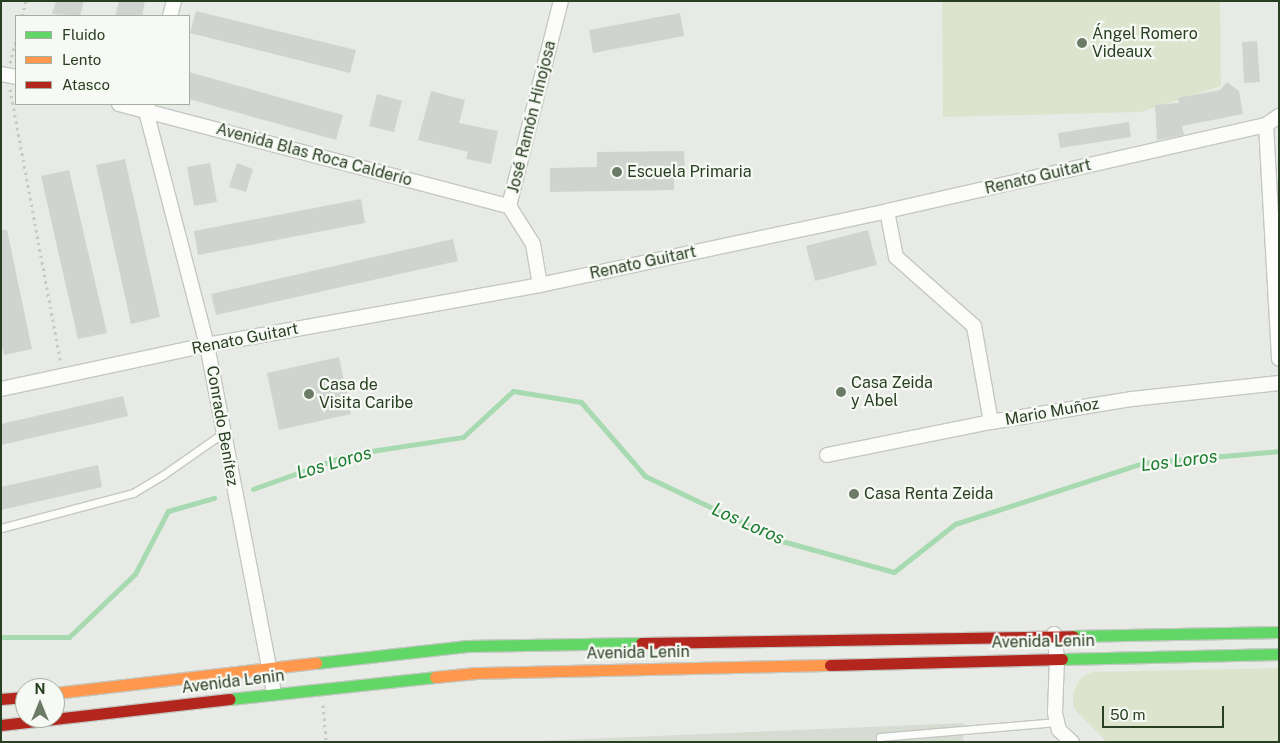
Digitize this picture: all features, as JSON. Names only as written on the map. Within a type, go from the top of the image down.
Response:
[{"type":"main road","name":"Avenida Lenin","points":[[65,692],[269,667],[467,646],[1054,634],[1279,632]]},
{"type":"main road","name":"Avenida Lenin","points":[[1,725],[322,688],[476,673],[1279,654]]},
{"type":"main road","points":[[1,699],[15,697]]},
{"type":"street","points":[[170,15],[174,1]]},
{"type":"street","name":"José Ramón Hinojosa","points":[[540,285],[533,244],[509,206],[561,1]]},
{"type":"street","name":"Avenida Blas Roca Calderío","points":[[128,105],[147,107],[509,206]]},
{"type":"street","name":"Conrado Benítez","points":[[147,107],[207,345],[274,694]]},
{"type":"street","name":"Renato Guitart","points":[[1,389],[207,345],[540,285],[886,211],[1266,125],[1279,116]]},
{"type":"street","points":[[1266,125],[1279,359]]},
{"type":"street","points":[[886,211],[896,257],[974,326],[991,422]]},
{"type":"street","name":"Mario Muñoz","points":[[827,455],[991,422],[1132,399],[1279,383]]},
{"type":"street","points":[[1054,634],[1057,658],[1055,713],[1059,730],[1069,741]]},
{"type":"lane","points":[[1,528],[133,493],[163,476],[223,433]]},
{"type":"lane","points":[[880,742],[880,737],[1057,722]]},
{"type":"path","points":[[22,15],[26,1]]},
{"type":"path","points":[[15,44],[8,75],[63,376]]},
{"type":"path","points":[[322,688],[326,742]]},
{"type":"shaded area","points":[[964,723],[963,742],[536,742],[536,741]]},
{"type":"green space","name":"Ángel Romero Videaux","points":[[942,1],[1220,1],[1221,86],[1141,112],[943,117]]},
{"type":"green space","points":[[1279,668],[1279,742],[1107,742],[1075,710],[1073,704],[1073,694],[1077,684],[1082,677],[1092,672]]},
{"type":"building","points":[[56,1],[84,1],[80,15],[52,14]]},
{"type":"building","points":[[119,1],[145,1],[142,15],[115,15]]},
{"type":"building","points":[[196,11],[356,50],[350,73],[190,33]]},
{"type":"building","points":[[680,13],[684,36],[593,53],[589,30]]},
{"type":"building","points":[[1257,41],[1260,82],[1244,83],[1242,42]]},
{"type":"building","points":[[190,72],[343,115],[336,140],[190,99]]},
{"type":"building","points":[[1227,82],[1239,91],[1243,114],[1182,126],[1184,135],[1157,140],[1155,105],[1179,103],[1178,98],[1220,90]]},
{"type":"building","points":[[431,91],[465,100],[459,123],[498,131],[491,164],[466,159],[468,152],[418,140]]},
{"type":"building","points":[[377,94],[402,101],[394,132],[369,126]]},
{"type":"building","points":[[1129,122],[1131,137],[1060,148],[1058,133]]},
{"type":"building","name":"Escuela Primaria","points":[[684,151],[685,175],[674,175],[674,190],[550,192],[550,168],[597,167],[597,152]]},
{"type":"building","points":[[125,159],[160,317],[131,324],[96,165]]},
{"type":"building","points":[[210,163],[217,202],[194,206],[187,167]]},
{"type":"building","points":[[237,163],[253,169],[246,192],[229,187]]},
{"type":"building","points":[[69,170],[107,333],[78,339],[41,176]]},
{"type":"building","points":[[361,199],[365,223],[198,255],[194,231]]},
{"type":"building","points":[[1,230],[7,230],[32,349],[4,355],[1,342]]},
{"type":"building","points":[[868,230],[877,265],[815,281],[806,246]]},
{"type":"building","points":[[453,239],[458,261],[216,315],[211,294]]},
{"type":"building","name":"Casa de Visita Caribe","points":[[339,357],[351,414],[279,430],[267,373]]},
{"type":"building","points":[[123,396],[128,416],[1,445],[1,424]]},
{"type":"building","points":[[98,465],[102,487],[1,510],[1,487]]},
{"type":"waterway","name":"Los Loros","points":[[253,489],[351,454],[463,437],[513,391],[581,402],[645,476],[782,541],[894,572],[955,524],[1143,463],[1279,451]]},
{"type":"waterway","points":[[1,637],[69,637],[135,574],[168,511],[214,498]]},
{"type":"traffic: fast","points":[[1073,636],[1279,632]]},
{"type":"traffic: fast","points":[[316,663],[467,646],[641,643]]},
{"type":"traffic: fast","points":[[1062,659],[1279,654]]},
{"type":"traffic: fast","points":[[230,699],[435,677]]},
{"type":"traffic: slow","points":[[65,692],[316,663]]},
{"type":"traffic: slow","points":[[435,677],[476,673],[830,665]]},
{"type":"traffic: jam","points":[[641,643],[1073,636]]},
{"type":"traffic: jam","points":[[830,665],[1062,659]]},
{"type":"traffic: jam","points":[[1,699],[15,698]]},
{"type":"traffic: jam","points":[[1,725],[230,699]]},
{"type":"place","name":"Ángel Romero Videaux","points":[[1082,43]]},
{"type":"place","name":"Escuela Primaria","points":[[617,172]]},
{"type":"place","name":"Casa Zeida y Abel","points":[[841,392]]},
{"type":"place","name":"Casa de Visita Caribe","points":[[309,394]]},
{"type":"place","name":"Casa Renta Zeida","points":[[854,494]]}]
